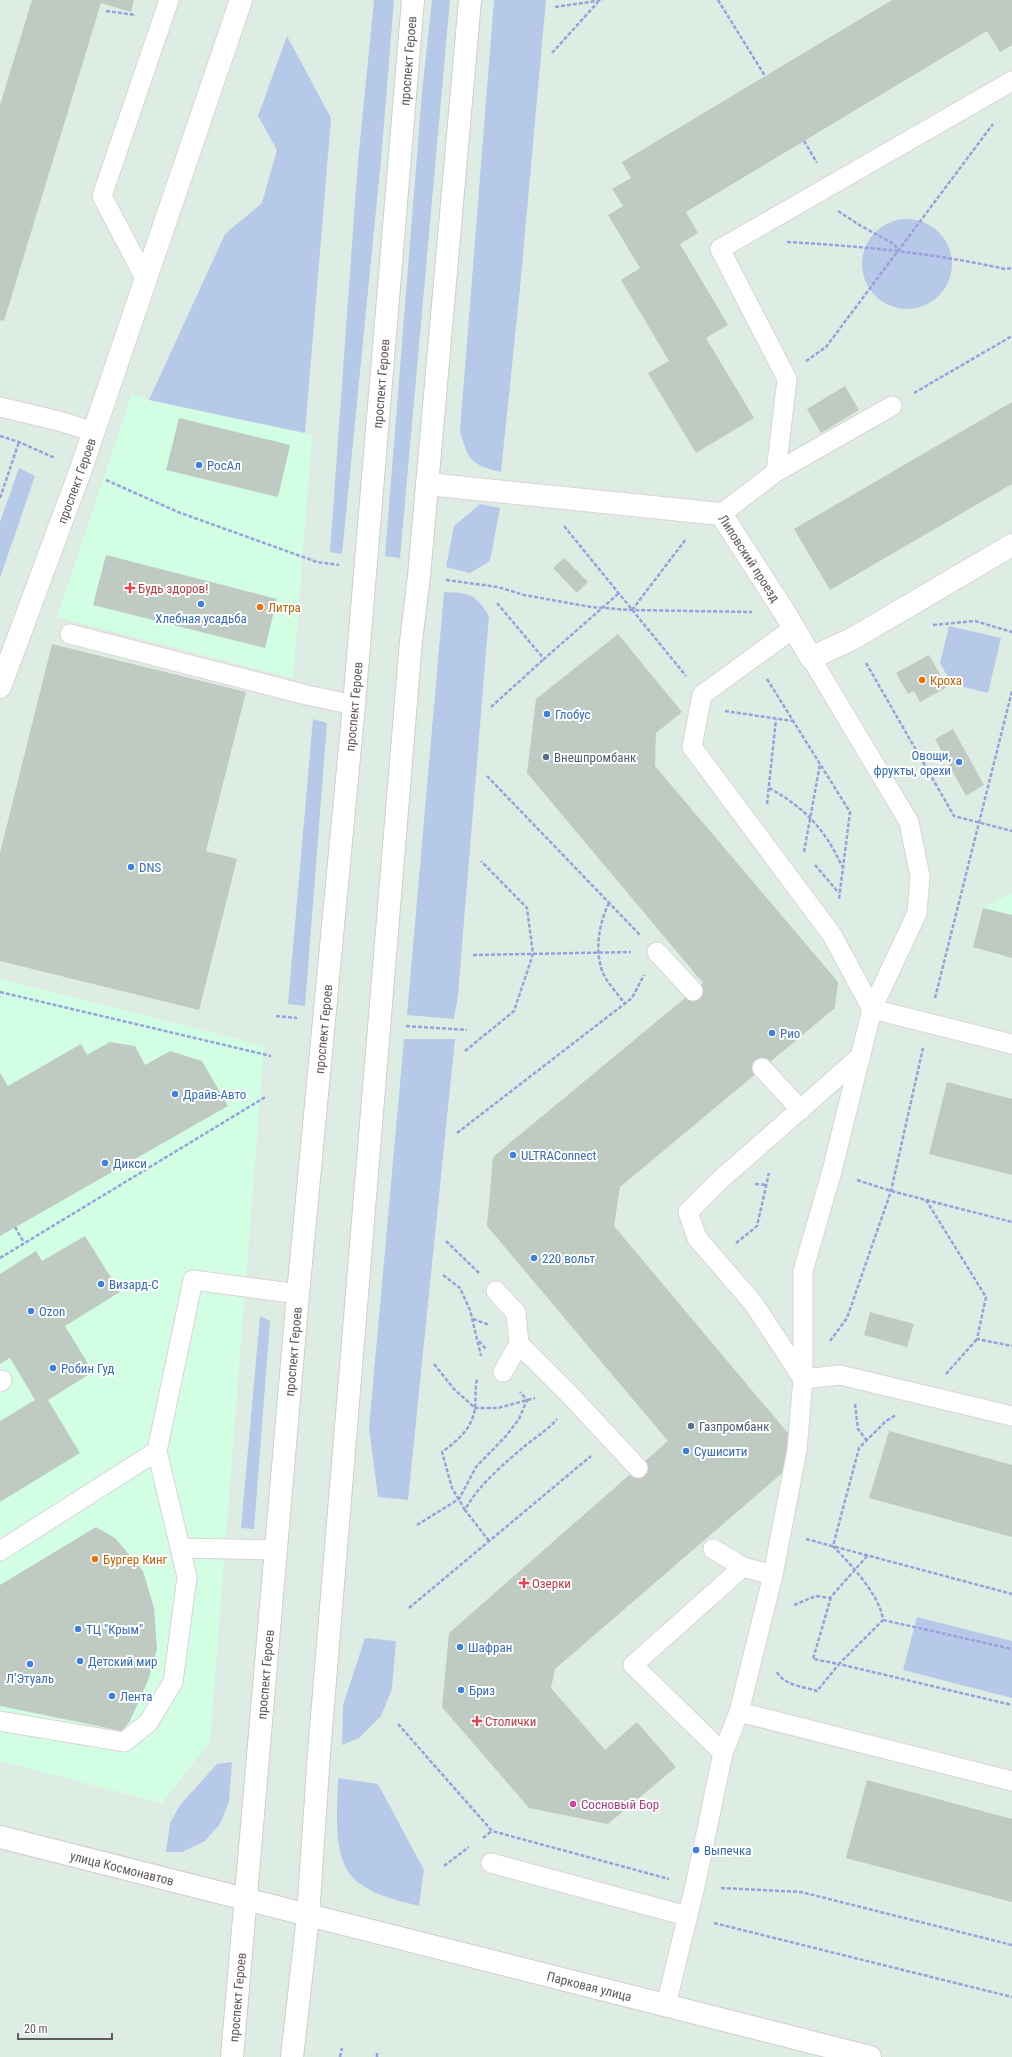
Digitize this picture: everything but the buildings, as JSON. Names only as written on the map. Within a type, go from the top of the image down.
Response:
[{"type":"main road","name":"проспект Героев","points":[[0,688],[81,469],[242,0]]},
{"type":"main road","name":"проспект Героев","points":[[232,2057],[298,1294],[354,705],[413,0]]},
{"type":"main road","points":[[292,2057],[308,1916],[335,1560],[411,642],[427,484],[470,0]]},
{"type":"main road","name":"Липовский проезд","points":[[427,484],[539,494],[714,513],[789,621],[811,658]]},
{"type":"main road","points":[[811,658],[852,639],[1012,545]]},
{"type":"main road","name":"улица Космонавтов","points":[[0,1837],[308,1916]]},
{"type":"main road","name":"Парковая улица","points":[[308,1916],[870,2057]]},
{"type":"lane","points":[[146,280],[102,196],[169,0]]},
{"type":"lane","points":[[776,472],[787,379],[720,249],[1012,81]]},
{"type":"lane","points":[[714,513],[776,472],[892,406]]},
{"type":"lane","points":[[0,407],[59,421],[94,432]]},
{"type":"lane","points":[[789,621],[754,657],[702,695],[692,747],[832,935],[872,1009],[1012,1044]]},
{"type":"lane","points":[[70,634],[300,693],[354,705]]},
{"type":"lane","points":[[666,2006],[695,1886],[723,1753],[739,1712],[773,1575],[797,1450],[803,1379],[803,1271],[832,1171],[872,1009],[917,913],[920,876],[909,822],[811,658]]},
{"type":"lane","points":[[657,952],[693,991]]},
{"type":"lane","points":[[803,1379],[754,1304],[696,1238],[688,1212],[720,1180],[861,1056]]},
{"type":"lane","points":[[762,1068],[801,1110]]},
{"type":"lane","points":[[0,1721],[124,1742],[148,1723],[173,1682],[187,1577],[157,1451],[193,1280],[298,1294]]},
{"type":"lane","points":[[496,1291],[516,1313],[518,1344],[503,1372]]},
{"type":"lane","points":[[518,1344],[572,1397],[638,1468]]},
{"type":"lane","points":[[803,1379],[840,1375],[1012,1416]]},
{"type":"lane","points":[[0,1551],[157,1451]]},
{"type":"lane","points":[[180,1548],[275,1550]]},
{"type":"lane","points":[[713,1549],[743,1567],[773,1575]]},
{"type":"lane","points":[[723,1753],[633,1665],[743,1567]]},
{"type":"lane","points":[[739,1712],[1012,1781]]},
{"type":"lane","points":[[491,1863],[687,1916]]},
{"type":"path","points":[[555,7],[598,2],[603,0]]},
{"type":"path","points":[[718,0],[765,76]]},
{"type":"path","points":[[552,53],[598,2]]},
{"type":"path","points":[[786,376],[826,347],[993,123]]},
{"type":"path","points":[[815,195],[861,226],[894,244],[898,250]]},
{"type":"path","points":[[786,242],[898,250],[960,259],[1005,269],[1012,268]]},
{"type":"path","points":[[892,406],[1012,336]]},
{"type":"path","points":[[0,436],[19,442],[49,455]]},
{"type":"path","points":[[0,498],[19,442]]},
{"type":"path","points":[[81,469],[178,512],[317,562],[345,566]]},
{"type":"path","points":[[539,494],[618,594],[702,695]]},
{"type":"path","points":[[631,610],[714,513]]},
{"type":"path","points":[[445,580],[604,608],[789,621]]},
{"type":"path","points":[[492,707],[618,594]]},
{"type":"path","points":[[497,603],[544,659]]},
{"type":"path","points":[[929,626],[942,623],[976,621],[1012,632]]},
{"type":"path","points":[[754,657],[850,812],[842,867],[840,893],[832,935]]},
{"type":"path","points":[[864,659],[954,816],[1012,831]]},
{"type":"path","points":[[721,717],[728,706]]},
{"type":"path","points":[[724,711],[794,721]]},
{"type":"path","points":[[761,802],[766,808],[776,718]]},
{"type":"path","points":[[804,852],[820,763]]},
{"type":"path","points":[[487,776],[641,936]]},
{"type":"path","points":[[769,788],[786,797],[810,817],[833,848],[842,867]]},
{"type":"path","points":[[799,847],[809,858]]},
{"type":"path","points":[[465,1051],[514,1011],[533,954],[526,908],[480,861]]},
{"type":"path","points":[[814,864],[840,893]]},
{"type":"path","points":[[609,903],[602,916],[599,953],[603,972],[625,1004]]},
{"type":"path","points":[[473,955],[657,952]]},
{"type":"path","points":[[457,1133],[625,1004],[632,998],[646,973]]},
{"type":"path","points":[[0,992],[271,1056]]},
{"type":"path","points":[[276,1016],[304,1019]]},
{"type":"path","points":[[413,1026],[467,1030]]},
{"type":"path","points":[[0,1258],[267,1096]]},
{"type":"path","points":[[716,1260],[757,1226],[770,1170]]},
{"type":"path","points":[[832,1171],[891,1191],[1012,1222]]},
{"type":"path","points":[[833,1546],[859,1448],[886,1421],[926,1395],[977,1339],[986,1297],[926,1200]]},
{"type":"path","points":[[15,1227],[24,1243]]},
{"type":"path","points":[[446,1241],[496,1291]]},
{"type":"path","points":[[443,1275],[460,1288],[470,1310],[481,1354],[480,1359]]},
{"type":"path","points":[[977,1339],[1012,1346]]},
{"type":"path","points":[[434,1364],[454,1390],[475,1408],[498,1408],[527,1400],[572,1397]]},
{"type":"path","points":[[478,1376],[475,1388],[475,1408],[471,1423],[459,1440],[442,1452],[448,1476],[459,1499],[465,1510],[489,1541]]},
{"type":"path","points":[[857,1379],[855,1413],[858,1429],[866,1441]]},
{"type":"path","points":[[465,1510],[471,1499],[498,1471],[527,1444],[548,1430],[557,1420],[572,1397]]},
{"type":"path","points":[[417,1525],[459,1499],[476,1467],[506,1436],[519,1419],[527,1400]]},
{"type":"path","points":[[409,1608],[611,1439]]},
{"type":"path","points":[[781,1532],[1012,1594]]},
{"type":"path","points":[[833,1546],[855,1570],[882,1609],[884,1620]]},
{"type":"path","points":[[868,1555],[831,1597],[813,1659],[1012,1705]]},
{"type":"path","points":[[792,1605],[816,1596],[831,1597]]},
{"type":"path","points":[[884,1620],[1012,1649]]},
{"type":"path","points":[[774,1666],[779,1676],[792,1683],[817,1691],[838,1664],[884,1620]]},
{"type":"path","points":[[398,1724],[492,1831],[695,1886],[801,1892],[1012,1944]]},
{"type":"path","points":[[687,1916],[1012,1997]]},
{"type":"path","points":[[340,2057],[342,2048]]},
{"type":"path","points":[[377,2057],[378,2052]]},
{"type":"shaded area","points":[[374,0],[394,0],[381,160],[342,554],[330,552],[358,161]]},
{"type":"shaded area","points":[[432,0],[450,0],[400,558],[385,556],[422,92]]},
{"type":"shaded area","points":[[494,0],[546,0],[520,288],[501,472],[483,467],[472,460],[466,449],[460,431]]},
{"type":"shaded area","points":[[287,36],[331,118],[305,433],[149,400],[225,234],[262,203],[277,150],[258,116]]},
{"type":"shaded area","points":[[907,219],[924,222],[939,232],[949,247],[952,264],[949,281],[939,296],[924,306],[907,309],[890,306],[875,296],[865,281],[862,264],[865,247],[875,232],[890,222]]},
{"type":"shaded area","points":[[132,394],[149,400],[312,435],[293,678],[57,617]]},
{"type":"shaded area","points":[[19,468],[35,476],[0,578],[0,522]]},
{"type":"shaded area","points":[[480,504],[500,508],[490,561],[470,573],[446,567],[454,526]]},
{"type":"shaded area","points":[[444,592],[460,593],[471,596],[480,603],[489,616],[458,995],[454,1019],[407,1015]]},
{"type":"shaded area","points":[[949,626],[1001,638],[988,693],[952,684],[940,663]]},
{"type":"shaded area","points":[[313,719],[327,723],[305,1006],[288,1004]]},
{"type":"shaded area","points":[[1012,893],[1012,958],[973,947],[983,908]]},
{"type":"shaded area","points":[[0,979],[264,1046],[210,1741],[162,1803],[0,1761]]},
{"type":"shaded area","points":[[404,1039],[455,1039],[408,1500],[378,1497],[369,1428]]},
{"type":"shaded area","points":[[260,1316],[270,1321],[254,1529],[241,1528]]},
{"type":"shaded area","points":[[917,1617],[1012,1641],[1012,1698],[903,1670]]},
{"type":"shaded area","points":[[365,1638],[396,1641],[392,1689],[381,1716],[359,1738],[342,1745],[343,1705]]},
{"type":"shaded area","points":[[232,1762],[229,1802],[220,1824],[205,1841],[182,1852],[166,1852],[170,1823],[180,1805],[217,1764]]},
{"type":"shaded area","points":[[338,1778],[378,1784],[424,1870],[419,1906],[388,1898],[366,1888],[350,1874],[343,1862],[338,1834]]},
{"type":"place","name":"РосАл","points":[[199,465]]},
{"type":"place","name":"Будь здоров!","points":[[130,588]]},
{"type":"place","name":"Хлебная усадьба","points":[[201,604]]},
{"type":"place","name":"Литра","points":[[260,607]]},
{"type":"place","name":"Кроха","points":[[922,680]]},
{"type":"place","name":"Глобус","points":[[547,714]]},
{"type":"place","name":"Внешпромбанк","points":[[546,757]]},
{"type":"place","name":"Овощи, фрукты, орехи","points":[[959,762]]},
{"type":"place","name":"DNS","points":[[131,867]]},
{"type":"place","name":"Рио","points":[[772,1033]]},
{"type":"place","name":"Драйв-Авто","points":[[175,1094]]},
{"type":"place","name":"ULTRAConnect","points":[[513,1155]]},
{"type":"place","name":"Дикси","points":[[105,1163]]},
{"type":"place","name":"220 вольт","points":[[534,1258]]},
{"type":"place","name":"Визард-С","points":[[101,1284]]},
{"type":"place","name":"Ozon","points":[[31,1311]]},
{"type":"place","name":"Робин Гуд","points":[[53,1368]]},
{"type":"place","name":"Газпромбанк","points":[[691,1426]]},
{"type":"place","name":"Сушисити","points":[[686,1451]]},
{"type":"place","name":"Бургер Кинг","points":[[95,1559]]},
{"type":"place","name":"Озерки","points":[[524,1583]]},
{"type":"place","name":"ТЦ \"Крым\"","points":[[78,1629]]},
{"type":"place","name":"Шафран","points":[[460,1647]]},
{"type":"place","name":"Детский мир","points":[[80,1661]]},
{"type":"place","name":"Л’Этуаль","points":[[30,1664]]},
{"type":"place","name":"Бриз","points":[[461,1690]]},
{"type":"place","name":"Лента","points":[[112,1696]]},
{"type":"place","name":"Столички","points":[[477,1721]]},
{"type":"place","name":"Сосновый Бор","points":[[573,1804]]},
{"type":"place","name":"Выпечка","points":[[696,1850]]}]
